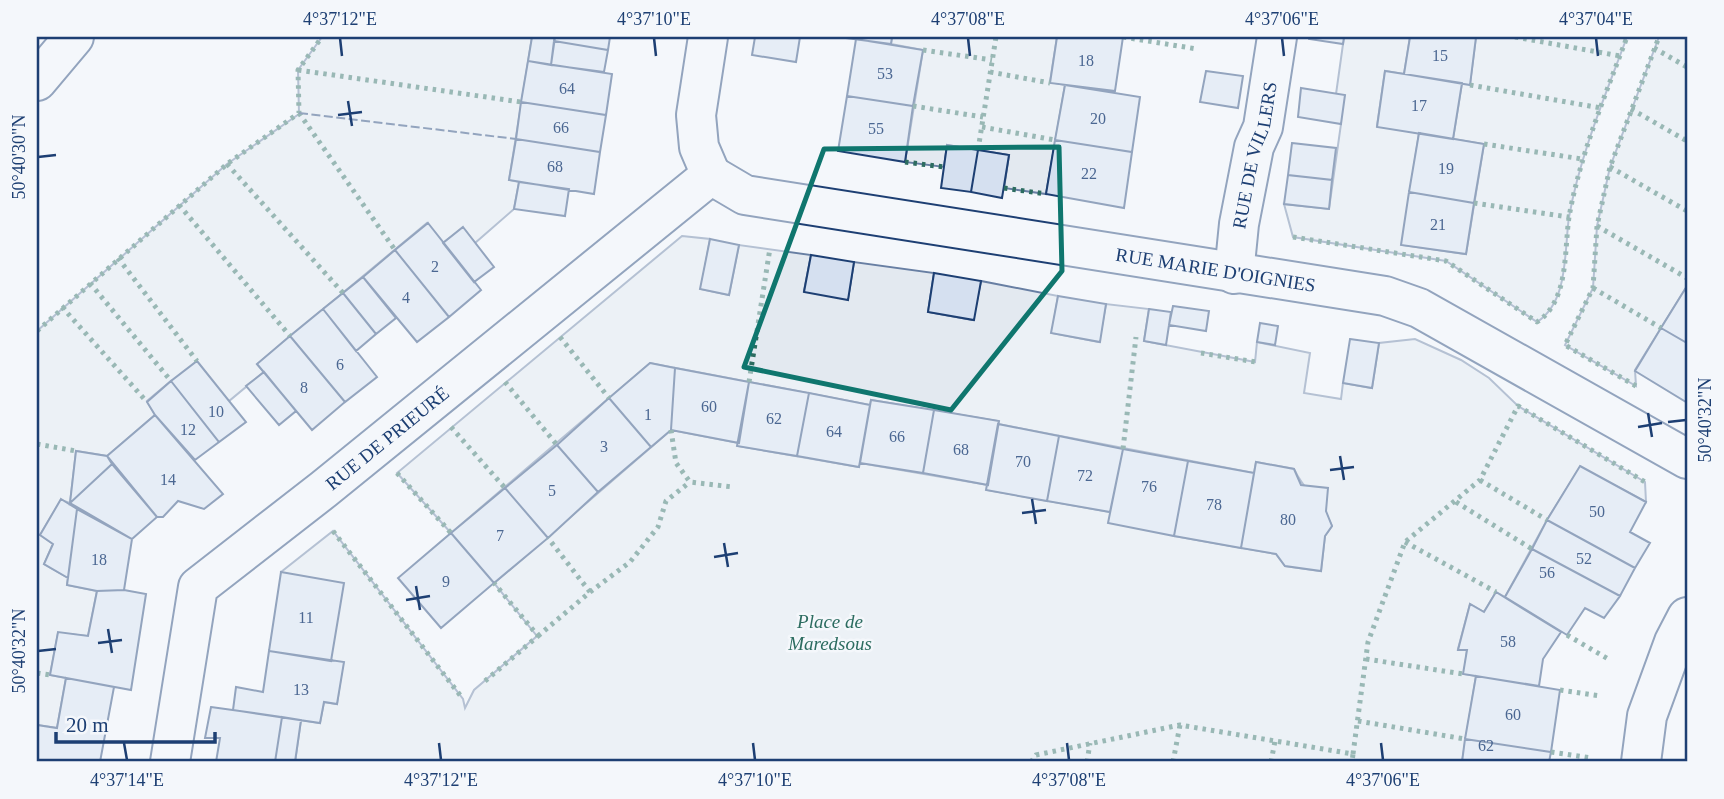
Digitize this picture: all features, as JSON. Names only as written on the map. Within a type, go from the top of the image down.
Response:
[{"type":"street","points":[[37,81],[74,37]]},
{"type":"street","points":[[708,37],[696,115],[699,147],[711,175]]},
{"type":"street","name":"RUE DE VILLERS","points":[[1234,274],[1241,211],[1254,146],[1263,127],[1277,37]]},
{"type":"street","name":"RUE MARIE D'OIGNIES","points":[[711,175],[745,195],[1385,296],[1419,307],[1687,459]]},
{"type":"street","name":"RUE DE PRIEURÉ","points":[[170,762],[198,587],[324,489],[711,175]]},
{"type":"street","points":[[1641,762],[1647,716],[1674,642],[1687,617]]},
{"type":"highlighted area","points":[[1059,147],[1062,271],[951,410],[744,367],[824,149]]},
{"type":"green space","points":[[322,37],[532,37],[509,180],[519,182],[514,209],[475,243],[463,228],[443,243],[427,223],[257,364],[264,372],[229,401],[171,381],[147,401],[155,415],[107,456],[76,451],[70,503],[61,500],[40,535],[53,544],[44,564],[68,578],[67,585],[97,591],[88,636],[58,633],[50,675],[66,678],[57,728],[37,725],[37,331],[227,164],[299,114],[298,70]]},
{"type":"green space","points":[[892,37],[1057,37],[1050,82],[1065,85],[1046,194],[1004,188],[1009,155],[947,145],[944,167],[905,162],[923,50],[891,44]]},
{"type":"green space","points":[[1344,37],[1410,37],[1404,74],[1385,71],[1377,126],[1419,133],[1402,245],[1466,254],[1484,144],[1453,139],[1462,83],[1470,84],[1476,37],[1627,37],[1580,171],[1569,217],[1560,289],[1555,302],[1537,322],[1446,261],[1293,237],[1284,204],[1329,209],[1341,124],[1336,94]]},
{"type":"green space","points":[[1659,37],[1687,37],[1687,286],[1635,370],[1636,386],[1565,345],[1593,288],[1597,226],[1610,167]]},
{"type":"green space","name":"Place de Maredsous","points":[[682,236],[710,239],[701,289],[729,295],[739,245],[811,255],[804,291],[848,299],[854,262],[934,273],[928,312],[973,320],[981,281],[1058,296],[1052,333],[1099,342],[1106,304],[1149,309],[1144,341],[1255,362],[1257,342],[1310,353],[1304,393],[1341,399],[1343,383],[1372,388],[1379,343],[1415,339],[1461,360],[1489,378],[1518,406],[1645,482],[1646,502],[1580,467],[1505,597],[1496,592],[1484,612],[1470,604],[1458,649],[1467,650],[1464,674],[1476,676],[1462,762],[295,762],[301,720],[320,723],[324,702],[337,704],[343,663],[331,661],[281,572],[333,531],[463,699],[465,708],[474,690],[537,636],[494,583],[671,430],[739,443],[738,446],[858,467],[860,463],[988,485],[987,490],[1110,512],[1174,536],[1276,554],[1285,566],[1321,571],[1325,536],[1332,526],[1294,469],[1256,462],[1254,473],[998,424],[998,421],[871,400],[870,405],[650,363],[451,533],[397,473]]},
{"type":"building","points":[[532,37],[555,37],[551,65],[528,61]]},
{"type":"building","points":[[555,37],[610,37],[608,50],[554,41]]},
{"type":"building","points":[[755,37],[800,37],[796,62],[752,55]]},
{"type":"building","points":[[838,37],[892,37],[891,44]]},
{"type":"building","points":[[1057,37],[1123,37],[1115,91],[1050,83]]},
{"type":"building","points":[[1309,37],[1344,37],[1343,44]]},
{"type":"building","points":[[1410,37],[1476,37],[1470,85],[1404,74]]},
{"type":"building","points":[[856,39],[923,50],[913,106],[847,96]]},
{"type":"building","points":[[554,41],[608,50],[604,72],[551,65]]},
{"type":"building","points":[[528,61],[612,74],[606,115],[521,102]]},
{"type":"building","points":[[1206,71],[1243,76],[1238,108],[1200,102]]},
{"type":"building","points":[[1385,71],[1462,83],[1453,139],[1377,127]]},
{"type":"building","points":[[1065,85],[1140,97],[1132,152],[1055,140]]},
{"type":"building","points":[[1301,88],[1345,95],[1341,124],[1298,117]]},
{"type":"building","points":[[847,96],[913,106],[905,162],[838,151]]},
{"type":"building","points":[[521,102],[606,115],[600,152],[516,139]]},
{"type":"building","points":[[1419,133],[1484,144],[1474,203],[1409,192]]},
{"type":"building","points":[[516,139],[600,152],[594,194],[509,180]]},
{"type":"building","points":[[1055,140],[1132,152],[1124,208],[1046,194]]},
{"type":"building","points":[[1292,143],[1336,148],[1332,180],[1288,175]]},
{"type":"building","points":[[947,145],[978,150],[971,192],[941,188]]},
{"type":"building","points":[[978,150],[1009,155],[1002,198],[971,192]]},
{"type":"building","points":[[1288,175],[1332,180],[1329,209],[1284,204]]},
{"type":"building","points":[[519,182],[569,189],[565,216],[514,209]]},
{"type":"building","points":[[1409,192],[1474,203],[1466,254],[1401,245]]},
{"type":"building","points":[[428,223],[481,290],[449,317],[395,250]]},
{"type":"building","points":[[463,227],[494,267],[474,282],[443,243]]},
{"type":"building","points":[[710,239],[739,245],[729,295],[700,289]]},
{"type":"building","points":[[395,250],[449,317],[417,342],[363,277]]},
{"type":"building","points":[[811,255],[854,262],[848,300],[804,292]]},
{"type":"building","points":[[934,273],[981,281],[974,320],[928,312]]},
{"type":"building","points":[[363,277],[396,318],[376,334],[343,293]]},
{"type":"building","points":[[1687,286],[1687,343],[1661,328]]},
{"type":"building","points":[[343,293],[376,334],[356,351],[323,309]]},
{"type":"building","points":[[1058,296],[1106,304],[1100,342],[1051,333]]},
{"type":"building","points":[[1173,306],[1209,311],[1206,331],[1169,325]]},
{"type":"building","points":[[323,309],[377,377],[345,402],[290,336]]},
{"type":"building","points":[[1149,309],[1171,312],[1166,345],[1144,341]]},
{"type":"building","points":[[1260,323],[1278,326],[1275,345],[1257,342]]},
{"type":"building","points":[[1661,328],[1687,343],[1686,402],[1635,371]]},
{"type":"building","points":[[290,336],[345,402],[312,430],[257,364]]},
{"type":"building","points":[[1350,339],[1379,343],[1372,388],[1343,383]]},
{"type":"building","points":[[197,361],[246,422],[219,442],[171,381]]},
{"type":"building","points":[[650,363],[675,368],[671,430],[651,447],[609,398]]},
{"type":"building","points":[[675,368],[749,382],[739,443],[671,430]]},
{"type":"building","points":[[264,372],[296,411],[279,425],[246,386]]},
{"type":"building","points":[[171,381],[219,442],[195,460],[155,415],[147,402]]},
{"type":"building","points":[[749,382],[809,393],[797,456],[737,446]]},
{"type":"building","points":[[809,393],[870,405],[859,467],[797,456]]},
{"type":"building","points":[[609,398],[651,447],[598,492],[557,445]]},
{"type":"building","points":[[871,400],[934,410],[923,473],[860,463]]},
{"type":"building","points":[[934,410],[999,421],[988,485],[923,473]]},
{"type":"building","points":[[155,415],[223,494],[204,509],[178,501],[163,517],[157,517],[107,456]]},
{"type":"building","points":[[998,424],[1059,436],[1047,501],[986,490]]},
{"type":"building","points":[[1059,436],[1123,449],[1110,512],[1047,501]]},
{"type":"building","points":[[557,445],[598,492],[548,538],[505,488]]},
{"type":"building","points":[[1123,449],[1188,461],[1174,536],[1108,523]]},
{"type":"building","points":[[76,451],[107,456],[112,464],[70,503]]},
{"type":"building","points":[[1188,461],[1254,473],[1241,548],[1174,536]]},
{"type":"building","points":[[1256,462],[1294,469],[1301,485],[1328,488],[1326,511],[1332,526],[1325,536],[1321,571],[1285,566],[1276,554],[1241,548]]},
{"type":"building","points":[[112,464],[157,517],[132,539],[70,503]]},
{"type":"building","points":[[1580,466],[1646,502],[1630,532],[1650,543],[1635,568],[1547,520]]},
{"type":"building","points":[[505,488],[548,538],[494,583],[451,533]]},
{"type":"building","points":[[61,499],[77,509],[68,578],[44,564],[53,544],[40,535]]},
{"type":"building","points":[[77,509],[132,539],[124,590],[97,591],[67,585]]},
{"type":"building","points":[[1547,520],[1635,568],[1620,596],[1532,549]]},
{"type":"building","points":[[451,533],[494,583],[441,628],[398,578]]},
{"type":"building","points":[[1532,549],[1620,596],[1604,618],[1585,608],[1567,635],[1505,597]]},
{"type":"building","points":[[281,572],[344,583],[331,661],[269,651]]},
{"type":"building","points":[[124,590],[146,594],[131,690],[50,675],[58,632],[88,636],[97,591]]},
{"type":"building","points":[[1496,592],[1561,632],[1543,659],[1539,686],[1463,674],[1467,650],[1458,650],[1470,604],[1484,612]]},
{"type":"building","points":[[269,651],[344,662],[337,704],[324,702],[320,723],[233,710],[236,687],[263,692]]},
{"type":"building","points":[[1476,676],[1560,690],[1551,752],[1465,739]]},
{"type":"building","points":[[66,678],[114,687],[100,762],[37,762],[37,725],[57,728]]},
{"type":"building","points":[[211,707],[282,717],[275,762],[216,762],[220,738],[205,738]]},
{"type":"building","points":[[282,717],[301,720],[295,762],[275,762]]},
{"type":"building","points":[[1465,739],[1551,752],[1549,762],[1462,762]]},
{"type":"hedge","points":[[37,331],[227,164],[299,113],[298,70],[322,37]]},
{"type":"hedge","points":[[978,150],[996,37]]},
{"type":"hedge","points":[[1123,37],[1197,49]]},
{"type":"hedge","points":[[1515,37],[1620,56]]},
{"type":"hedge","points":[[1293,237],[1446,261],[1537,322],[1555,302],[1560,289],[1569,217],[1580,171],[1627,37]]},
{"type":"hedge","points":[[1636,386],[1565,345],[1593,288],[1597,226],[1610,167],[1659,37]]},
{"type":"hedge","points":[[1654,48],[1687,67]]},
{"type":"hedge","points":[[923,50],[992,60]]},
{"type":"hedge","points":[[298,70],[521,102]]},
{"type":"hedge","points":[[990,72],[1050,83]]},
{"type":"hedge","points":[[1470,85],[1601,108]]},
{"type":"hedge","points":[[913,106],[983,117]]},
{"type":"hedge","points":[[1631,109],[1687,141]]},
{"type":"hedge","points":[[299,113],[395,250]]},
{"type":"hedge","points":[[982,127],[1055,140]]},
{"type":"hedge","points":[[1484,144],[1582,159]]},
{"type":"hedge","points":[[905,162],[944,167]]},
{"type":"hedge","points":[[227,164],[343,293]]},
{"type":"hedge","points":[[1610,167],[1687,211]]},
{"type":"hedge","points":[[1004,188],[1046,194]]},
{"type":"hedge","points":[[1474,203],[1569,217]]},
{"type":"hedge","points":[[179,205],[290,336]]},
{"type":"hedge","points":[[1597,226],[1687,278]]},
{"type":"hedge","points":[[749,382],[770,248]]},
{"type":"hedge","points":[[118,258],[197,361]]},
{"type":"hedge","points":[[90,283],[171,381]]},
{"type":"hedge","points":[[1593,288],[1661,328]]},
{"type":"hedge","points":[[62,307],[147,402]]},
{"type":"hedge","points":[[560,337],[609,398]]},
{"type":"hedge","points":[[1123,449],[1136,337]]},
{"type":"hedge","points":[[1201,353],[1256,362]]},
{"type":"hedge","points":[[505,382],[557,445]]},
{"type":"hedge","points":[[1353,754],[1368,642],[1405,542],[1480,480],[1518,406],[1645,482]]},
{"type":"hedge","points":[[451,427],[505,488]]},
{"type":"hedge","points":[[671,430],[676,463],[690,482],[733,487]]},
{"type":"hedge","points":[[37,444],[76,451]]},
{"type":"hedge","points":[[397,473],[451,533]]},
{"type":"hedge","points":[[1480,480],[1547,520]]},
{"type":"hedge","points":[[590,592],[630,562],[658,527],[666,501],[690,482]]},
{"type":"hedge","points":[[1456,502],[1532,549]]},
{"type":"hedge","points":[[333,531],[463,699]]},
{"type":"hedge","points":[[538,636],[590,592],[548,538]]},
{"type":"hedge","points":[[1405,542],[1496,592]]},
{"type":"hedge","points":[[485,681],[538,636],[494,583]]},
{"type":"hedge","points":[[1567,635],[1610,660]]},
{"type":"hedge","points":[[1366,659],[1463,674]]},
{"type":"hedge","points":[[37,673],[50,675]]},
{"type":"hedge","points":[[1560,690],[1601,696]]},
{"type":"hedge","points":[[1358,721],[1465,739]]},
{"type":"hedge","points":[[1031,762],[1036,755],[1180,725],[1353,754],[1352,762]]},
{"type":"hedge","points":[[1173,762],[1180,725]]},
{"type":"hedge","points":[[1271,762],[1275,741]]},
{"type":"hedge","points":[[1087,762],[1090,743]]},
{"type":"hedge","points":[[1551,752],[1591,758]]},
{"type":"fence","points":[[299,113],[516,139]]}]
